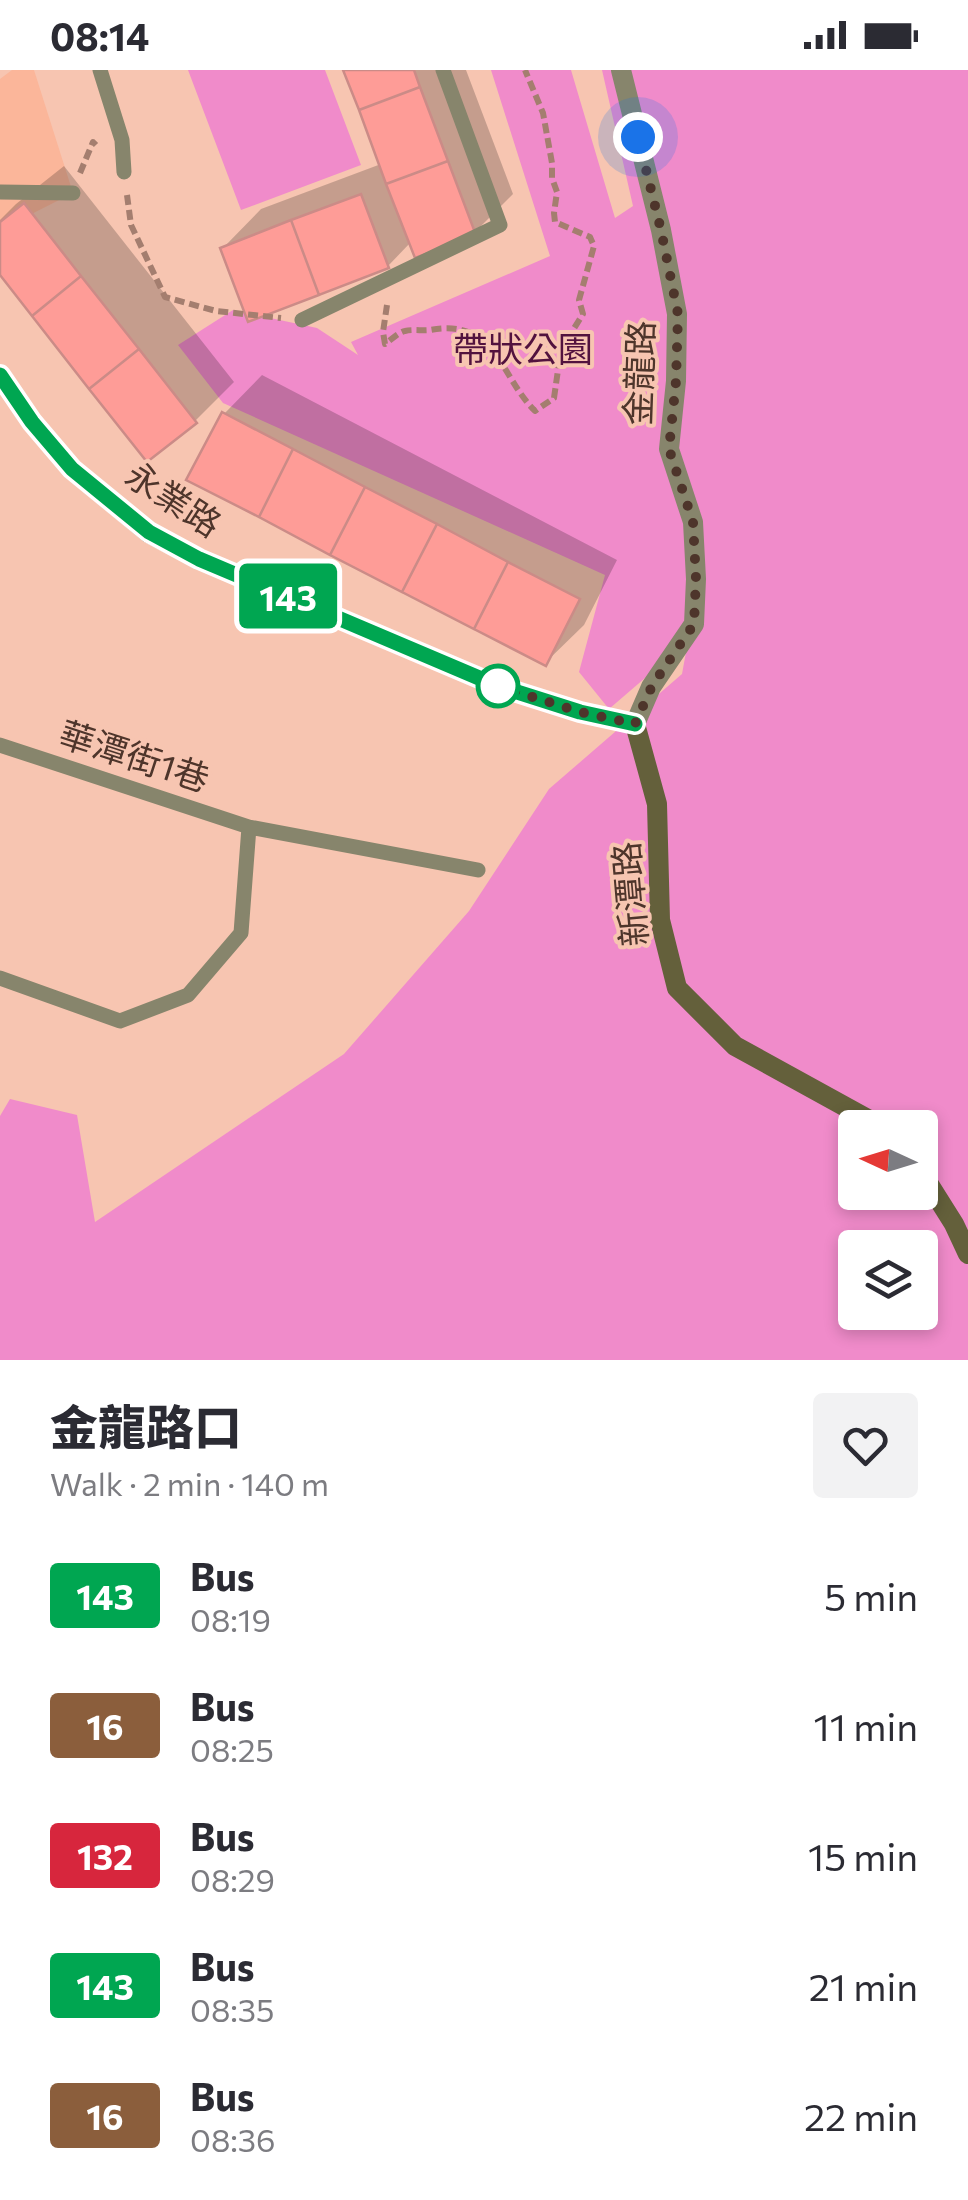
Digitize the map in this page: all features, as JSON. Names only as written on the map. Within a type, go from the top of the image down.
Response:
[{"type":"street","name":"金龍路","points":[[621,70],[678,314],[669,449],[693,522],[696,579],[694,624],[652,686],[635,724]]},
{"type":"street","name":"永業路","points":[[0,375],[32,422],[72,469],[149,532],[199,559],[498,686],[580,712],[635,724]]},
{"type":"street","name":"新潭路","points":[[635,724],[656,804],[660,920],[676,988],[735,1046],[851,1110]]},
{"type":"street","points":[[938,1199],[968,1254]]},
{"type":"lane","points":[[100,70],[122,140],[124,172]]},
{"type":"lane","points":[[302,320],[500,225],[443,70]]},
{"type":"lane","points":[[0,192],[72,193]]},
{"type":"lane","name":"華潭街1巷","points":[[0,745],[249,827],[478,870]]},
{"type":"lane","points":[[0,978],[120,1021],[188,994],[241,933],[249,827]]},
{"type":"path","points":[[390,278],[383,332],[386,344],[404,330],[447,327],[477,336],[501,359],[520,396],[536,411],[554,398],[560,348],[583,314],[579,300],[594,246],[590,237],[555,222],[558,192],[552,178],[543,113],[525,70]]},
{"type":"path","points":[[72,193],[92,142],[124,172],[130,225],[165,296],[216,311],[302,320]]},
{"type":"shaded area","points":[[12,70],[34,70],[73,193],[0,230],[0,79]]},
{"type":"green space","points":[[188,70],[325,70],[361,165],[241,210]]},
{"type":"green space","name":"帶狀公園","points":[[491,70],[571,70],[615,218],[633,206],[602,70],[968,70],[968,1360],[0,1360],[0,1116],[10,1099],[77,1115],[95,1222],[344,1054],[469,911],[549,789],[682,674],[688,641],[609,709],[579,672],[605,575],[223,403],[178,345],[233,310],[317,328],[358,355],[351,342],[550,256]]},
{"type":"building","points":[[343,70],[414,70],[420,87],[359,110]]},
{"type":"building","points":[[420,87],[448,161],[386,184],[359,110]]},
{"type":"building","points":[[448,161],[476,235],[415,258],[386,184]]},
{"type":"building","points":[[361,194],[389,268],[319,295],[291,220]]},
{"type":"building","points":[[24,203],[81,276],[32,316],[0,275],[0,222]]},
{"type":"building","points":[[291,220],[319,295],[248,322],[220,248]]},
{"type":"building","points":[[81,276],[139,349],[89,389],[32,316]]},
{"type":"building","points":[[139,349],[197,423],[147,462],[89,389]]},
{"type":"building","points":[[222,412],[293,449],[259,517],[186,480]]},
{"type":"building","points":[[293,449],[365,487],[330,555],[259,517]]},
{"type":"building","points":[[365,487],[437,524],[402,592],[330,555]]},
{"type":"building","points":[[437,524],[508,562],[474,629],[402,592]]},
{"type":"building","points":[[508,562],[580,599],[546,666],[474,629]]},
{"type":"bus line","name":"143","points":[[0,375],[32,422],[72,469],[149,532],[199,559],[498,686],[580,712],[635,724]]},
{"type":"route","points":[[498,686],[580,712],[635,724],[652,686],[694,624],[693,522],[669,449],[678,314],[638,137]]}]
